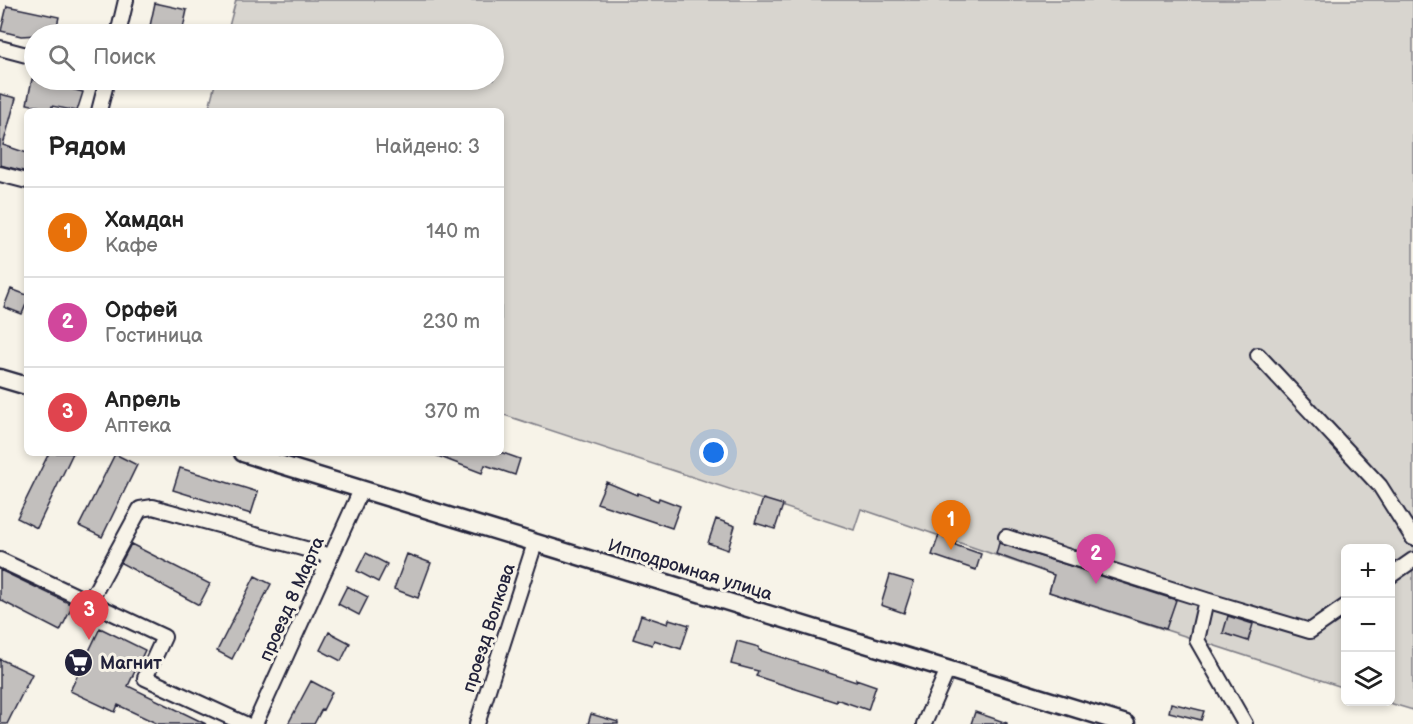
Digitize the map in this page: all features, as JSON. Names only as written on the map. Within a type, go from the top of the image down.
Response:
[{"type":"main road","points":[[0,378],[24,385]]},
{"type":"main road","name":"Ипподромная улица","points":[[253,456],[1126,724]]},
{"type":"street","points":[[120,24],[126,0]]},
{"type":"street","points":[[0,48],[24,54]]},
{"type":"street","points":[[100,108],[104,90]]},
{"type":"street","points":[[0,174],[24,180]]},
{"type":"street","points":[[1258,355],[1380,486],[1413,538]]},
{"type":"street","name":"проезд 8 Марта","points":[[255,724],[361,490]]},
{"type":"street","points":[[90,601],[140,508],[153,507],[331,556]]},
{"type":"street","points":[[1006,537],[1310,631],[1341,609]]},
{"type":"street","name":"проезд Волкова","points":[[477,724],[534,543]]},
{"type":"street","points":[[0,560],[164,637],[145,678],[245,724]]},
{"type":"street","points":[[1395,573],[1413,560]]},
{"type":"street","points":[[1206,600],[1197,640],[1245,724]]},
{"type":"street","points":[[924,724],[948,669]]},
{"type":"shaded area","points":[[236,0],[1413,0],[1413,710],[1395,705],[1395,544],[1341,544],[1341,687],[1049,592],[1054,575],[861,509],[854,530],[504,415],[504,108],[209,108],[213,90],[504,90],[504,24],[230,24]]},
{"type":"building","points":[[155,3],[187,10],[184,24],[150,24]]},
{"type":"building","points":[[7,6],[59,17],[57,24],[24,24],[24,36],[1,31]]},
{"type":"building","points":[[30,90],[83,92],[78,108],[52,106],[46,108],[27,104]]},
{"type":"building","points":[[0,94],[16,98],[3,145],[24,152],[24,171],[0,165]]},
{"type":"building","points":[[11,289],[24,294],[22,314],[4,307]]},
{"type":"building","points":[[504,453],[520,459],[515,475],[485,465],[482,473],[438,456],[504,456]]},
{"type":"building","points":[[48,456],[72,456],[37,528],[17,518]]},
{"type":"building","points":[[114,456],[119,456],[137,465],[102,537],[79,526]]},
{"type":"building","points":[[180,468],[258,492],[251,514],[173,490]]},
{"type":"building","points":[[606,482],[637,495],[638,493],[658,501],[659,498],[680,506],[672,528],[597,503]]},
{"type":"building","points":[[763,499],[783,505],[775,529],[755,523]]},
{"type":"building","points":[[716,519],[735,526],[728,550],[708,543]]},
{"type":"building","points":[[939,535],[956,541],[955,545],[981,554],[976,570],[932,555]]},
{"type":"building","points":[[999,543],[1176,600],[1166,629],[1049,592],[1054,575],[996,554]]},
{"type":"building","points":[[131,544],[210,584],[199,605],[121,563]]},
{"type":"building","points":[[366,553],[387,564],[378,582],[357,571]]},
{"type":"building","points":[[407,554],[431,563],[418,598],[394,589]]},
{"type":"building","points":[[0,570],[73,605],[60,631],[0,600]]},
{"type":"building","points":[[890,575],[914,582],[904,613],[881,605]]},
{"type":"building","points":[[255,576],[271,584],[232,659],[217,651]]},
{"type":"building","points":[[347,586],[368,597],[359,615],[338,604]]},
{"type":"building","points":[[641,615],[668,624],[669,619],[689,625],[681,649],[654,640],[652,645],[633,639]]},
{"type":"building","points":[[1228,616],[1253,624],[1248,641],[1223,633]]},
{"type":"building","points":[[100,628],[145,650],[128,686],[206,724],[158,724],[118,705],[115,712],[70,691]]},
{"type":"building","points":[[329,632],[350,643],[341,661],[320,650]]},
{"type":"building","points":[[737,641],[856,682],[856,679],[876,686],[868,710],[756,676],[758,671],[731,664]]},
{"type":"building","points":[[0,659],[32,674],[7,724],[0,724]]},
{"type":"building","points":[[311,681],[332,692],[323,710],[314,724],[288,724]]},
{"type":"building","points":[[1171,703],[1204,711],[1201,720],[1169,712]]},
{"type":"building","points":[[975,712],[1007,723],[1007,724],[971,724]]},
{"type":"building","points":[[591,714],[618,722],[618,724],[588,724]]},
{"type":"place","name":"Хамдан","points":[[951,550]]},
{"type":"place","name":"Орфей","points":[[1096,584]]},
{"type":"place","name":"Апрель","points":[[89,640]]},
{"type":"place","name":"Магнит","points":[[79,663]]}]
